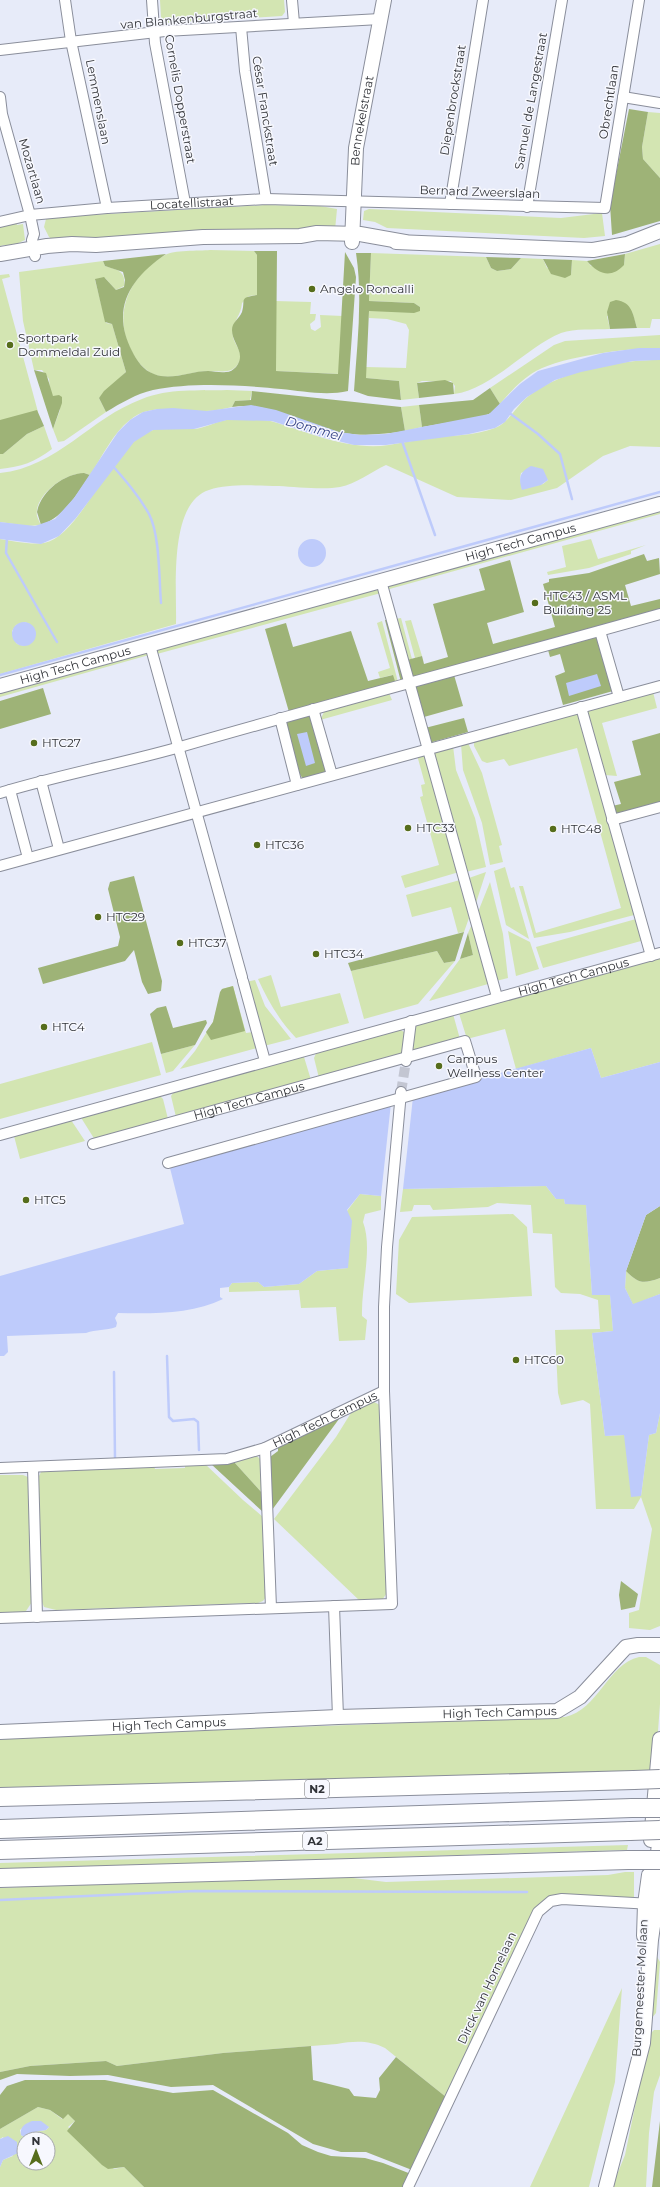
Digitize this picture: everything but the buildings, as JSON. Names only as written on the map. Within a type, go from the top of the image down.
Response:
[{"type":"highway","name":"N2","points":[[0,1797],[660,1779]]},
{"type":"highway","name":"A2","points":[[0,1829],[660,1808]]},
{"type":"highway","name":"A2","points":[[0,1850],[660,1831]]},
{"type":"highway","points":[[0,1878],[660,1860]]},
{"type":"street","name":"Lemmenslaan","points":[[65,0],[71,41],[107,208]]},
{"type":"street","name":"Cornelis Dopperstraat","points":[[152,0],[154,33],[185,203]]},
{"type":"street","points":[[292,0],[294,23]]},
{"type":"street","name":"Bennekelstraat","points":[[352,238],[356,148],[384,0]]},
{"type":"street","name":"Diepenbrockstraat","points":[[450,204],[483,0]]},
{"type":"street","name":"Samuel de Langestraat","points":[[527,207],[562,0]]},
{"type":"street","name":"Obrechtlaan","points":[[605,208],[640,0]]},
{"type":"street","name":"van Blankenburgstraat","points":[[0,50],[154,33],[294,23],[380,19]]},
{"type":"street","name":"César Franckstraat","points":[[242,27],[245,70],[266,199]]},
{"type":"street","name":"Mozartlaan","points":[[0,97],[1,114],[30,215],[37,248]]},
{"type":"street","points":[[623,97],[660,103]]},
{"type":"street","name":"Locatellistraat","points":[[0,222],[30,215],[185,203],[266,199],[353,202]]},
{"type":"street","name":"Bernard Zweerslaan","points":[[353,202],[605,208]]},
{"type":"street","points":[[0,254],[72,244],[96,245],[203,237],[300,236],[317,233],[352,238],[376,236],[405,242],[554,248],[577,251],[609,249],[660,231]]},
{"type":"street","points":[[0,260],[37,248]]},
{"type":"street","name":"High Tech Campus","points":[[0,686],[660,504]]},
{"type":"street","points":[[381,581],[497,997]]},
{"type":"street","points":[[28,858],[5,791],[178,748],[280,718],[660,614]]},
{"type":"street","points":[[600,631],[619,697]]},
{"type":"street","points":[[150,645],[265,1061]]},
{"type":"street","points":[[0,866],[660,686]]},
{"type":"street","name":"High Tech Campus","points":[[0,1134],[655,954],[612,820],[581,707]]},
{"type":"street","points":[[314,709],[332,775]]},
{"type":"street","points":[[280,718],[297,785]]},
{"type":"street","points":[[41,781],[60,849]]},
{"type":"street","points":[[612,820],[660,806]]},
{"type":"street","points":[[406,1059],[411,1021]]},
{"type":"street","name":"High Tech Campus","points":[[93,1144],[406,1059],[465,1041],[476,1077],[401,1095],[168,1163]]},
{"type":"street","name":"High Tech Campus","points":[[0,1618],[392,1604],[384,1391],[384,1295],[401,1095]]},
{"type":"street","name":"High Tech Campus","points":[[0,1468],[227,1459],[265,1448],[384,1391]]},
{"type":"street","name":"High Tech Campus","points":[[265,1448],[271,1608]]},
{"type":"street","points":[[33,1467],[37,1616]]},
{"type":"street","points":[[334,1606],[338,1717]]},
{"type":"street","name":"High Tech Campus","points":[[0,1732],[338,1717],[557,1711],[580,1697],[626,1647],[638,1645],[660,1645]]},
{"type":"street","points":[[616,1659],[643,1652],[660,1654]]},
{"type":"street","points":[[651,1904],[660,1739]]},
{"type":"street","points":[[651,1904],[655,1887],[660,1831]]},
{"type":"street","name":"Dirck van Hornelaan","points":[[408,2187],[538,1912],[551,1902],[562,1899],[651,1904]]},
{"type":"street","name":"Burgemeester Mollaan","points":[[606,2187],[635,2072],[651,1904]]},
{"type":"green space","points":[[160,0],[284,0],[285,12],[282,16],[164,23],[161,18]]},
{"type":"green space","points":[[629,109],[648,112],[642,147],[643,159],[660,178],[660,221],[612,235],[610,205]]},
{"type":"green space","points":[[648,112],[660,113],[660,178],[643,159],[642,147]]},
{"type":"green space","points":[[265,205],[320,206],[337,209],[335,230],[55,242],[49,237],[44,227],[46,219],[54,217]]},
{"type":"green space","points":[[369,209],[561,218],[602,213],[605,236],[584,238],[387,228],[375,222],[363,220],[364,211]]},
{"type":"green space","points":[[16,222],[17,225],[23,224],[25,240],[6,249],[5,245],[0,246],[0,226]]},
{"type":"green space","points":[[660,244],[660,319],[652,319],[650,328],[637,328],[632,312],[607,316],[610,329],[578,330],[561,333],[534,348],[482,384],[468,391],[454,394],[455,386],[451,381],[422,381],[417,383],[419,398],[401,400],[399,381],[366,378],[366,367],[406,368],[409,330],[406,324],[387,319],[369,318],[369,311],[420,311],[420,307],[414,303],[369,301],[371,253],[486,257],[491,268],[497,271],[511,269],[521,258],[543,259],[547,268],[571,275],[572,260],[587,261],[591,266],[624,265],[625,254]]},
{"type":"green space","points":[[180,251],[254,251],[257,255],[257,295],[249,296],[242,303],[240,312],[233,327],[233,337],[239,350],[239,362],[229,371],[207,371],[166,377],[153,374],[146,370],[138,361],[131,350],[126,336],[123,322],[124,309],[128,296],[142,273],[165,255]]},
{"type":"green space","points":[[254,251],[277,251],[276,371],[338,374],[345,252],[354,268],[356,277],[348,391],[323,393],[233,385],[168,387],[141,394],[106,412],[99,398],[104,391],[126,372],[112,324],[105,322],[95,279],[104,277],[116,290],[124,287],[125,280],[123,272],[105,266],[103,261],[166,254],[143,273],[134,284],[128,295],[124,308],[123,321],[132,351],[141,365],[154,374],[161,376],[174,376],[201,371],[227,372],[236,367],[239,362],[240,353],[233,335],[232,327],[242,312],[245,298],[257,295],[257,255]]},
{"type":"green space","points":[[356,253],[371,253],[369,301],[414,303],[420,307],[420,311],[414,313],[369,311],[366,378],[399,381],[401,400],[368,396],[354,391],[359,305]]},
{"type":"green space","points":[[625,254],[624,265],[614,272],[609,273],[600,272],[587,261]]},
{"type":"green space","points":[[486,257],[521,258],[511,269],[497,271],[491,268]]},
{"type":"green space","points":[[543,259],[572,260],[571,275],[565,278],[551,274]]},
{"type":"green space","points":[[103,261],[105,266],[117,270],[124,277],[124,286],[116,290],[105,278],[95,280],[106,323],[112,324],[126,372],[99,398],[106,412],[64,441],[58,442],[53,429],[60,410],[50,391],[49,379],[42,370],[34,370],[23,321],[19,272]]},
{"type":"green space","name":"Sportpark Dommeldal Zuid","points":[[9,274],[10,277],[2,279],[38,412],[0,423],[0,275]]},
{"type":"green space","points":[[616,300],[629,306],[637,328],[610,329],[607,312],[610,302]]},
{"type":"green space","points":[[275,301],[311,302],[310,314],[316,314],[315,320],[310,324],[311,329],[315,331],[321,327],[320,315],[343,316],[339,374],[276,371]]},
{"type":"green space","points":[[660,335],[660,348],[631,349],[579,357],[536,371],[512,390],[500,404],[490,388],[554,345],[565,341]]},
{"type":"green space","points":[[644,360],[660,360],[660,447],[630,446],[603,456],[557,488],[511,500],[457,497],[386,465],[358,481],[334,488],[244,485],[226,486],[209,490],[196,498],[187,512],[181,529],[176,570],[176,624],[0,674],[0,539],[33,544],[44,543],[58,537],[84,508],[124,452],[138,438],[153,430],[168,428],[194,429],[226,420],[236,419],[257,420],[274,422],[330,440],[374,446],[471,434],[487,431],[505,422],[525,399],[543,386],[558,379],[610,364]],"holes":[[[535,467],[548,480],[543,484],[522,489],[520,478],[521,473]],[[25,622],[31,625],[24,646],[17,644],[13,638],[12,631],[16,625]]]},
{"type":"green space","points":[[34,370],[46,373],[53,396],[59,395],[62,397],[62,403],[53,429]]},
{"type":"green space","points":[[445,380],[453,383],[454,394],[419,398],[417,383]]},
{"type":"green space","points":[[490,388],[500,404],[493,412],[482,417],[422,427],[419,405],[473,400]]},
{"type":"green space","points":[[194,390],[252,391],[250,400],[235,401],[232,407],[208,411],[166,409],[147,411],[138,414],[118,432],[90,475],[73,475],[64,479],[47,492],[37,508],[37,516],[41,525],[28,526],[0,522],[0,473],[21,469],[39,462],[57,452],[123,407],[152,395]]},
{"type":"green space","points":[[252,391],[401,407],[405,431],[386,434],[348,434],[329,430],[269,409],[245,406],[232,407],[235,401],[251,400]]},
{"type":"green space","points":[[419,405],[422,427],[405,431],[401,407]]},
{"type":"green space","points":[[37,410],[44,426],[27,434],[3,454],[0,454],[0,420]]},
{"type":"green space","points":[[44,426],[52,449],[28,463],[0,469],[0,454],[3,454],[27,434]]},
{"type":"green space","points":[[84,473],[90,475],[69,504],[57,516],[41,525],[37,512],[43,497],[61,480],[76,474]]},
{"type":"green space","points":[[660,507],[660,514],[386,590],[388,583]]},
{"type":"green space","points":[[591,539],[598,559],[646,545],[631,551],[631,554],[589,568],[548,575],[547,572],[566,567],[562,546]]},
{"type":"green space","points":[[644,554],[647,561],[659,558],[660,574],[625,585],[631,606],[660,599],[660,609],[412,678],[407,660],[422,656],[424,664],[448,657],[433,604],[485,590],[479,569],[510,560],[524,612],[487,623],[493,644],[555,627],[543,584],[549,582],[549,579],[589,573]]},
{"type":"green space","points":[[375,587],[381,593],[157,654],[157,650]]},
{"type":"green space","points":[[401,618],[412,659],[407,660],[395,619]]},
{"type":"green space","points":[[385,620],[389,620],[405,682],[401,682]]},
{"type":"green space","points":[[411,620],[422,656],[415,658],[405,621]]},
{"type":"green space","points":[[382,621],[398,682],[396,684],[392,675],[380,678],[378,672],[390,668],[377,623]]},
{"type":"green space","points":[[286,623],[293,647],[351,631],[368,681],[393,675],[396,684],[289,712],[265,629]]},
{"type":"green space","points":[[598,636],[613,691],[563,705],[555,676],[565,672],[560,654],[550,657],[548,650]]},
{"type":"green space","points":[[146,652],[149,655],[0,697],[0,690]]},
{"type":"green space","points":[[454,675],[463,706],[424,717],[415,685]]},
{"type":"green space","points":[[43,688],[51,714],[0,729],[0,701]]},
{"type":"green space","points":[[653,692],[657,708],[602,723],[617,776],[605,775],[587,710]]},
{"type":"green space","points":[[389,693],[392,700],[320,720],[325,710]]},
{"type":"green space","points":[[576,711],[579,716],[634,915],[570,932],[534,938],[519,886],[523,886],[536,933],[621,908],[577,748],[509,766],[504,759],[487,763],[482,761],[474,746],[474,739]]},
{"type":"green space","points":[[310,716],[327,773],[303,779],[297,770],[284,722]]},
{"type":"green space","points":[[464,718],[468,732],[429,743],[425,728]]},
{"type":"green space","points":[[660,733],[660,804],[616,814],[612,806],[621,804],[614,782],[641,775],[632,741]]},
{"type":"green space","points":[[468,743],[482,773],[502,845],[499,846],[503,862],[490,865],[482,823],[463,770],[461,744]]},
{"type":"green space","points":[[453,746],[456,770],[475,818],[486,867],[466,872],[433,757],[434,751]]},
{"type":"green space","points":[[417,755],[425,755],[459,872],[405,888],[401,876],[439,865],[420,797],[423,796],[421,785],[425,784]]},
{"type":"green space","points":[[505,867],[511,888],[514,887],[529,939],[506,925],[494,871]]},
{"type":"green space","points":[[486,872],[475,906],[469,878]]},
{"type":"green space","points":[[134,876],[162,981],[161,991],[148,994],[142,982],[134,950],[125,961],[43,984],[38,968],[118,946],[120,937],[108,889],[110,882]]},
{"type":"green space","points":[[460,880],[469,918],[464,932],[458,933],[451,907],[412,917],[406,895]]},
{"type":"green space","points":[[490,882],[503,934],[508,978],[496,981],[478,912]]},
{"type":"green space","points":[[636,919],[641,941],[543,968],[536,947]]},
{"type":"green space","points":[[472,924],[488,984],[429,1001],[460,959],[473,955],[468,933]]},
{"type":"green space","points":[[508,931],[530,942],[539,969],[516,976]]},
{"type":"green space","points":[[464,932],[455,961],[444,963],[437,951],[351,971],[348,963]]},
{"type":"green space","points":[[468,933],[473,955],[460,959]]},
{"type":"green space","points":[[437,951],[444,963],[455,961],[418,1004],[364,1019],[351,971]]},
{"type":"green space","points":[[660,956],[660,1062],[601,1078],[591,1048],[516,1069],[505,1029],[467,1039],[458,1010]]},
{"type":"green space","points":[[271,975],[281,1007],[340,993],[349,1023],[296,1038],[274,1010],[258,979]]},
{"type":"green space","points":[[255,980],[265,1006],[291,1039],[264,1046],[246,982]]},
{"type":"green space","points":[[233,986],[246,1033],[253,1032],[257,1048],[180,1069],[195,1051],[213,1022],[222,989]]},
{"type":"green space","points":[[233,986],[245,1031],[211,1040],[206,1032],[213,1022],[220,992],[222,989]]},
{"type":"green space","points":[[166,1006],[173,1028],[206,1020],[207,1023],[195,1045],[161,1054],[150,1014],[157,1008]]},
{"type":"green space","points":[[453,1014],[460,1039],[411,1053],[415,1028],[418,1024]]},
{"type":"green space","points":[[399,1029],[404,1032],[403,1055],[319,1078],[314,1058],[317,1051]]},
{"type":"green space","points":[[152,1042],[161,1075],[0,1119],[0,1084]]},
{"type":"green space","points":[[195,1045],[173,1071],[166,1073],[161,1054]]},
{"type":"green space","points":[[301,1056],[304,1057],[311,1080],[176,1117],[171,1096],[175,1090]]},
{"type":"green space","points":[[159,1095],[163,1099],[168,1119],[95,1140],[80,1116]]},
{"type":"green space","points":[[71,1120],[85,1141],[20,1159],[14,1136]]},
{"type":"green space","points":[[546,1186],[556,1199],[564,1199],[565,1204],[586,1204],[592,1295],[610,1294],[613,1331],[592,1333],[605,1436],[624,1435],[641,1496],[649,1435],[656,1433],[660,1413],[660,1626],[650,1630],[629,1628],[629,1613],[639,1610],[652,1529],[641,1497],[634,1509],[596,1509],[590,1404],[583,1400],[561,1405],[558,1393],[555,1330],[600,1329],[598,1300],[580,1294],[561,1293],[555,1287],[552,1234],[533,1233],[531,1205],[497,1203],[488,1207],[433,1210],[430,1205],[414,1205],[412,1211],[400,1212],[403,1189]]},
{"type":"green space","points":[[360,1194],[381,1196],[381,1210],[365,1214],[363,1222],[367,1244],[362,1305],[362,1316],[367,1320],[365,1340],[339,1341],[336,1307],[301,1308],[299,1290],[229,1292],[229,1287],[232,1283],[258,1282],[264,1287],[299,1284],[317,1271],[348,1268],[347,1211]]},
{"type":"green space","points":[[660,1206],[660,1278],[645,1282],[638,1281],[626,1271],[646,1215]]},
{"type":"green space","points":[[513,1214],[527,1227],[532,1296],[409,1303],[396,1294],[399,1240],[412,1217]]},
{"type":"green space","points":[[626,1271],[638,1281],[642,1282],[660,1278],[660,1294],[633,1305],[625,1288]]},
{"type":"green space","points":[[372,1401],[380,1405],[387,1593],[382,1600],[360,1601],[274,1519],[336,1437],[354,1408]]},
{"type":"green space","points":[[339,1416],[339,1419],[272,1510],[270,1457],[278,1451],[278,1444]]},
{"type":"green space","points":[[256,1455],[262,1461],[263,1494],[234,1462]]},
{"type":"green space","points":[[234,1462],[263,1494],[263,1512],[211,1464]]},
{"type":"green space","points":[[205,1464],[263,1517],[266,1597],[263,1601],[258,1603],[56,1610],[44,1607],[42,1602],[38,1478],[41,1472],[154,1466],[155,1469],[185,1468],[185,1465]]},
{"type":"green space","points":[[0,1475],[23,1475],[28,1477],[32,1602],[24,1614],[0,1614]]},
{"type":"green space","points":[[621,1581],[638,1594],[635,1607],[621,1610],[619,1595]]},
{"type":"green space","points":[[639,1657],[646,1657],[660,1665],[660,1704],[655,1772],[0,1793],[0,1738],[565,1717],[576,1713],[586,1706],[619,1668],[628,1661]]},
{"type":"green space","points":[[628,1845],[627,1850],[0,1869],[0,1863]]},
{"type":"green space","points":[[634,1872],[634,1900],[550,1899],[446,2097],[385,2048],[379,2045],[361,2042],[223,2053],[117,2066],[106,2061],[30,2066],[0,2072],[0,1888],[164,1880],[345,1877],[386,1882],[608,1875]]},
{"type":"green space","points":[[656,1955],[660,1962],[656,2013],[651,2019]]},
{"type":"green space","points":[[622,1988],[615,2082],[589,2187],[530,2187]]},
{"type":"green space","points":[[654,2030],[660,2030],[660,2075],[654,2092],[649,2133],[646,2187],[612,2187],[625,2155],[650,2034]]},
{"type":"green space","points":[[311,2046],[313,2080],[349,2089],[354,2096],[376,2098],[380,2090],[379,2078],[396,2057],[446,2097],[412,2170],[366,2152],[341,2152],[313,2144],[213,2085],[171,2087],[108,2075],[70,2076],[17,2074],[0,2080],[0,2072],[30,2066],[106,2061],[117,2066],[223,2053]]},
{"type":"green space","points":[[25,2080],[105,2080],[173,2093],[213,2090],[288,2133],[302,2145],[318,2152],[331,2156],[365,2158],[411,2174],[404,2187],[144,2187],[124,2167],[108,2169],[102,2165],[67,2131],[75,2121],[68,2114],[63,2119],[50,2110],[38,2107],[0,2129],[0,2095],[7,2086]]},
{"type":"green space","points":[[38,2107],[50,2110],[62,2119],[68,2113],[75,2121],[68,2127],[114,2169],[124,2167],[144,2187],[0,2187],[0,2167],[3,2160],[13,2156],[3,2137],[0,2139],[0,2129]]},
{"type":"green space","points":[[660,2121],[660,2187],[652,2187]]},
{"type":"water","name":"Dommel","points":[[639,348],[660,348],[660,360],[633,361],[581,372],[555,380],[527,397],[514,409],[505,422],[495,428],[469,434],[386,445],[354,445],[318,436],[272,421],[227,420],[194,429],[153,430],[134,442],[76,518],[59,536],[41,544],[0,539],[0,522],[35,526],[55,519],[74,498],[118,432],[130,420],[143,412],[173,408],[207,411],[251,405],[276,410],[339,432],[360,435],[386,434],[489,414],[520,384],[538,371],[603,353]]},
{"type":"water","points":[[531,466],[543,469],[548,480],[541,485],[522,490],[520,482],[521,475],[524,470]]},
{"type":"water","points":[[312,539],[322,543],[326,553],[322,563],[312,567],[302,563],[298,553],[302,543]]},
{"type":"water","points":[[24,622],[29,623],[35,629],[35,639],[29,645],[24,646],[19,645],[13,639],[12,634],[13,629],[19,623]]},
{"type":"water","points":[[597,674],[601,686],[569,696],[566,683]]},
{"type":"water","points":[[307,732],[315,763],[306,766],[297,734]]},
{"type":"water","points":[[591,1048],[601,1078],[660,1062],[660,1206],[646,1215],[626,1271],[625,1288],[633,1304],[660,1294],[660,1413],[656,1433],[649,1435],[641,1496],[631,1497],[624,1435],[605,1436],[592,1333],[613,1331],[610,1295],[592,1295],[586,1205],[565,1204],[564,1199],[556,1199],[546,1186],[403,1189],[413,1097]]},
{"type":"water","points":[[391,1103],[381,1196],[360,1194],[347,1210],[352,1221],[348,1268],[317,1271],[299,1284],[264,1287],[258,1282],[232,1283],[229,1287],[220,1288],[220,1297],[223,1299],[211,1304],[199,1308],[172,1312],[118,1313],[115,1318],[117,1323],[116,1327],[108,1329],[86,1333],[7,1336],[8,1352],[4,1356],[0,1356],[0,1276],[184,1224],[169,1164]]},
{"type":"water","points":[[32,2121],[41,2121],[49,2127],[46,2130],[40,2131],[21,2131],[22,2127]]},
{"type":"water","points":[[8,2136],[16,2141],[16,2154],[3,2160],[0,2167],[0,2139]]},
{"type":"waterway","points":[[508,412],[538,434],[560,454],[572,499]]},
{"type":"waterway","points":[[402,441],[435,535]]},
{"type":"waterway","points":[[112,465],[141,501],[153,523],[157,545],[161,603]]},
{"type":"waterway","points":[[0,675],[660,492]]},
{"type":"waterway","points":[[7,538],[6,553],[57,642]]},
{"type":"waterway","points":[[167,1356],[169,1417],[173,1421],[194,1419],[198,1422],[199,1450]]},
{"type":"waterway","points":[[114,1372],[115,1459]]},
{"type":"waterway","points":[[0,1900],[195,1891],[527,1892]]},
{"type":"tunnel","points":[[401,1092],[406,1061]]},
{"type":"place","name":"Angelo Roncalli","points":[[312,289]]},
{"type":"place","name":"Sportpark Dommeldal Zuid","points":[[10,345]]},
{"type":"place","name":"HTC43 / ASML Building 25","points":[[535,603]]},
{"type":"place","name":"HTC27","points":[[34,743]]},
{"type":"place","name":"HTC33","points":[[408,828]]},
{"type":"place","name":"HTC48","points":[[553,829]]},
{"type":"place","name":"HTC36","points":[[257,845]]},
{"type":"place","name":"HTC29","points":[[98,917]]},
{"type":"place","name":"HTC37","points":[[180,943]]},
{"type":"place","name":"HTC34","points":[[316,954]]},
{"type":"place","name":"HTC4","points":[[44,1027]]},
{"type":"place","name":"Campus Wellness Center","points":[[439,1066]]},
{"type":"place","name":"HTC5","points":[[26,1200]]},
{"type":"place","name":"HTC60","points":[[516,1360]]}]
